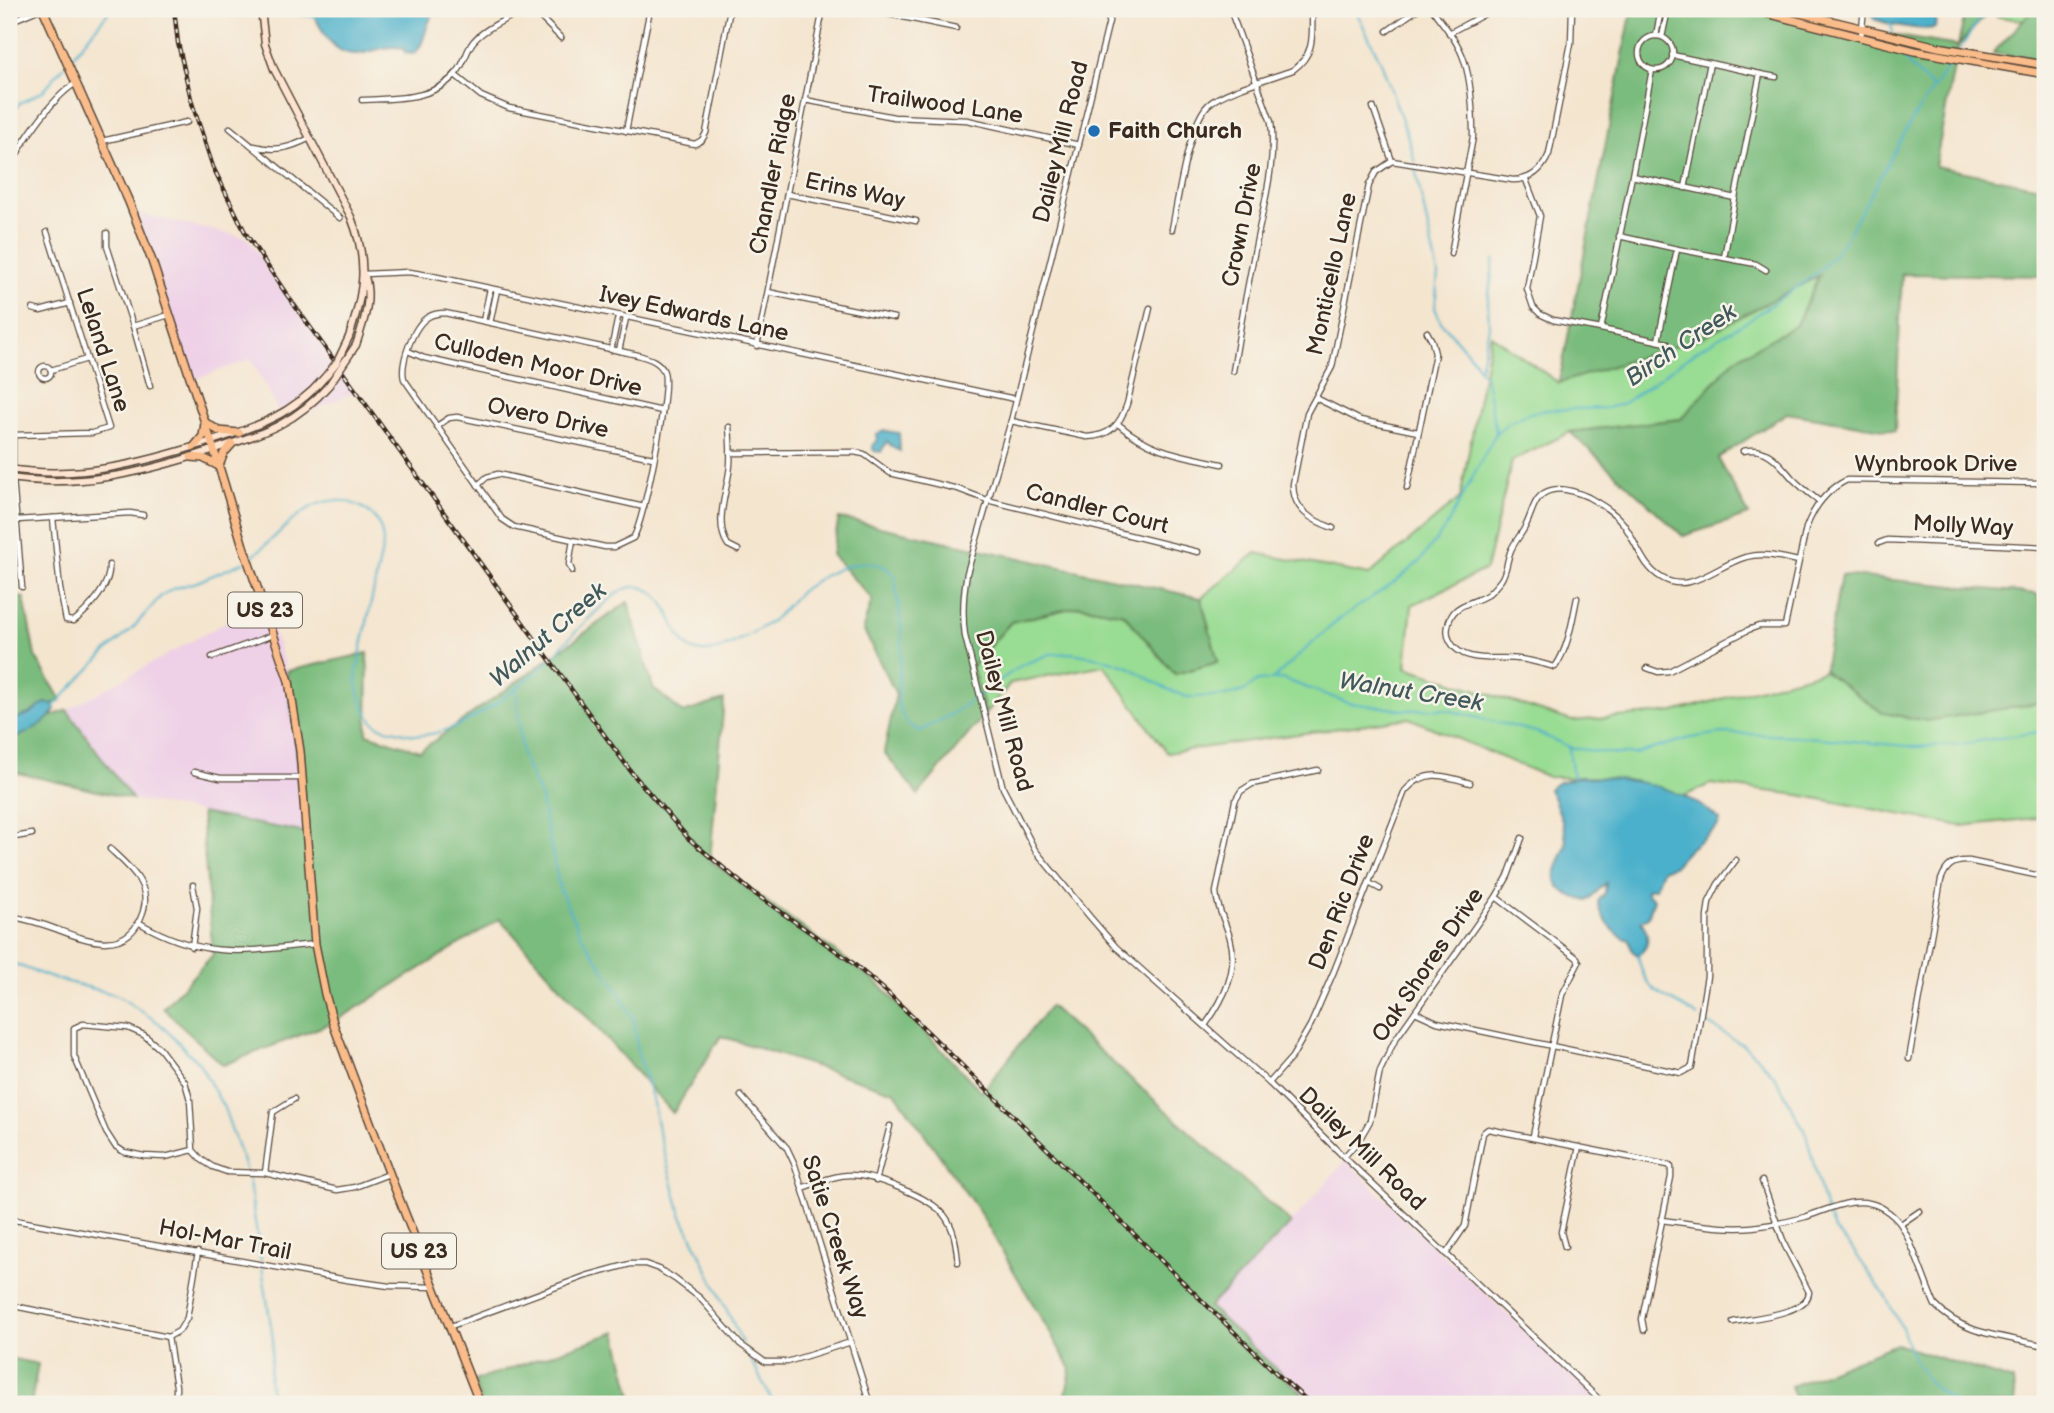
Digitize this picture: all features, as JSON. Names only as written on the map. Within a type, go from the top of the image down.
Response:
[{"type":"main road","name":"US 23","points":[[41,9],[103,141],[152,261],[289,681],[295,713],[315,944],[334,1026],[422,1260],[436,1287],[480,1404]]},
{"type":"main road","points":[[1750,9],[1862,33],[2045,65]]},
{"type":"main road","points":[[1783,9],[1926,53],[2045,74]]},
{"type":"main road","points":[[194,447],[203,436],[205,423],[219,431],[239,433]]},
{"type":"main road","points":[[191,457],[203,458],[219,467],[232,444]]},
{"type":"street","points":[[9,22],[41,9]]},
{"type":"street","points":[[22,587],[18,520],[11,470],[52,473],[105,470],[143,463],[194,447],[232,444],[283,425],[306,408],[330,386],[356,345],[369,292],[357,232],[271,61],[263,33],[261,9]]},
{"type":"street","points":[[362,100],[424,94],[446,84],[461,68],[473,42],[524,9]]},
{"type":"street","points":[[532,9],[561,38]]},
{"type":"street","points":[[626,131],[650,9]]},
{"type":"street","points":[[455,75],[481,96],[509,108],[692,144],[702,139],[707,130],[730,9]]},
{"type":"street","name":"Chandler Ridge","points":[[757,346],[823,9]]},
{"type":"street","points":[[864,9],[956,28]]},
{"type":"street","name":"Dailey Mill Road","points":[[1112,9],[1011,421],[967,573],[962,611],[965,636],[1003,788],[1035,850],[1116,947],[1206,1024],[1604,1404]]},
{"type":"street","name":"Crown Drive","points":[[1230,9],[1271,122],[1273,154],[1233,371]]},
{"type":"street","points":[[1172,229],[1191,142],[1200,115],[1216,100],[1293,70],[1307,57],[1311,42],[1312,9]]},
{"type":"street","points":[[1387,31],[1418,9]]},
{"type":"street","points":[[1432,9],[1465,61],[1473,121],[1473,137],[1451,254]]},
{"type":"street","points":[[1373,107],[1392,161],[1498,179],[1525,180],[1546,163],[1549,154],[1572,43],[1572,9]]},
{"type":"street","points":[[1659,37],[1661,9]]},
{"type":"street","points":[[1659,37],[1668,9]]},
{"type":"street","points":[[1862,33],[1864,9]]},
{"type":"street","points":[[1449,33],[1483,15]]},
{"type":"street","points":[[1659,37],[1669,43],[1672,55],[1671,61],[1663,68],[1652,69],[1643,64],[1639,48],[1646,39],[1659,37]]},
{"type":"street","points":[[1672,55],[1776,77]]},
{"type":"street","points":[[1685,188],[1710,63]]},
{"type":"street","points":[[1601,329],[1652,69]]},
{"type":"street","points":[[1724,258],[1760,74]]},
{"type":"street","points":[[9,177],[14,160],[56,97],[76,82]]},
{"type":"street","name":"Trailwood Lane","points":[[805,100],[894,117],[967,120],[1079,145]]},
{"type":"street","points":[[103,141],[187,122]]},
{"type":"street","points":[[230,128],[340,218]]},
{"type":"street","points":[[252,145],[267,150],[279,150],[310,138]]},
{"type":"street","name":"Monticello Lane","points":[[1333,528],[1317,523],[1307,516],[1296,502],[1293,493],[1307,413],[1332,366],[1369,186],[1376,172],[1392,161]]},
{"type":"street","points":[[1632,176],[1735,198]]},
{"type":"street","points":[[1525,180],[1540,216],[1527,289],[1533,307],[1553,320],[1667,343]]},
{"type":"street","name":"Erins Way","points":[[787,194],[916,221]]},
{"type":"street","name":"Leland Lane","points":[[11,470],[14,435],[92,433],[109,428],[47,232]]},
{"type":"street","points":[[107,233],[107,246],[150,386]]},
{"type":"street","points":[[1619,236],[1756,264],[1766,270]]},
{"type":"street","points":[[1658,341],[1677,248]]},
{"type":"street","name":"Ivey Edwards Lane","points":[[364,274],[409,272],[1015,399]]},
{"type":"street","points":[[11,478],[62,481],[108,478],[141,472],[191,457],[275,419],[290,410],[337,362],[359,308],[364,274]]},
{"type":"street","points":[[483,321],[490,289]]},
{"type":"street","points":[[490,323],[498,290]]},
{"type":"street","points":[[768,292],[894,318]]},
{"type":"street","points":[[33,309],[40,311],[70,303]]},
{"type":"street","points":[[1011,421],[1087,437],[1106,434],[1118,424],[1127,404],[1150,308]]},
{"type":"street","points":[[445,313],[483,321],[619,351],[654,360],[665,367],[666,389],[662,411],[644,507],[633,538],[605,547],[509,525],[404,379],[401,368],[417,328],[431,316],[445,313]]},
{"type":"street","points":[[133,326],[169,315]]},
{"type":"street","points":[[611,349],[618,317]]},
{"type":"street","points":[[619,351],[626,318]]},
{"type":"street","points":[[1407,488],[1434,354],[1427,332]]},
{"type":"street","name":"Culloden Moor Drive","points":[[408,351],[438,361],[662,411]]},
{"type":"street","points":[[51,370],[87,359]]},
{"type":"street","points":[[1316,398],[1360,420],[1418,432]]},
{"type":"street","name":"Overo Drive","points":[[437,426],[449,418],[466,418],[653,458]]},
{"type":"street","points":[[1118,424],[1149,446],[1222,464]]},
{"type":"street","points":[[729,427],[729,478],[722,512],[723,532],[728,545],[738,550]]},
{"type":"street","points":[[1647,668],[1658,672],[1669,671],[1748,630],[1759,626],[1785,626],[1806,528],[1819,501],[1805,491],[1772,455],[1743,451]]},
{"type":"street","name":"Candler Court","points":[[730,453],[864,454],[890,473],[1198,552]]},
{"type":"street","points":[[478,485],[487,477],[498,474],[644,507]]},
{"type":"street","name":"Wynbrook Drive","points":[[1819,501],[1839,484],[1857,478],[2045,483]]},
{"type":"street","points":[[1577,598],[1569,637],[1555,667],[1521,659],[1476,657],[1454,648],[1448,640],[1447,631],[1453,612],[1458,606],[1489,593],[1498,584],[1504,576],[1511,550],[1525,528],[1534,505],[1541,495],[1552,490],[1581,494],[1612,512],[1622,522],[1650,569],[1673,583],[1688,583],[1745,557],[1761,554],[1798,561]]},
{"type":"street","points":[[18,520],[130,513],[143,515]]},
{"type":"street","points":[[52,518],[66,620],[74,621],[86,611],[109,575],[109,565]]},
{"type":"street","points":[[572,571],[569,564],[573,540]]},
{"type":"street","name":"Molly Way","points":[[1879,543],[1887,540],[2045,547]]},
{"type":"street","points":[[212,657],[273,635]]},
{"type":"street","points":[[1206,1024],[1224,995],[1234,963],[1230,937],[1217,907],[1216,892],[1235,801],[1241,791],[1252,784],[1318,770]]},
{"type":"street","points":[[194,772],[220,778],[301,778]]},
{"type":"street","name":"Den Ric Drive","points":[[1269,1083],[1292,1057],[1311,1024],[1335,971],[1400,800],[1412,783],[1422,776],[1432,775],[1470,783]]},
{"type":"street","points":[[9,838],[32,834]]},
{"type":"street","name":"Oak Shores Drive","points":[[1344,1157],[1359,1140],[1370,1121],[1380,1071],[1395,1040],[1496,897],[1522,838]]},
{"type":"street","points":[[9,916],[26,919],[84,940],[102,942],[125,937],[138,922],[145,899],[141,883],[134,871],[110,849]]},
{"type":"street","points":[[1415,1012],[1437,1022],[1682,1073],[1688,1071],[1692,1067],[1707,976],[1709,902],[1718,884],[1736,860]]},
{"type":"street","points":[[1909,1059],[1941,880],[1948,866],[1959,861],[1969,861],[2045,877]]},
{"type":"street","points":[[1369,883],[1380,889]]},
{"type":"street","points":[[192,947],[197,908],[193,885]]},
{"type":"street","points":[[1496,897],[1579,962],[1562,995],[1533,1136]]},
{"type":"street","points":[[138,922],[192,947],[227,952],[315,944]]},
{"type":"street","points":[[193,1150],[160,1157],[124,1152],[115,1146],[106,1132],[77,1063],[73,1042],[74,1028],[83,1024],[128,1028],[144,1034],[160,1049],[185,1082],[190,1100],[193,1150],[202,1160],[227,1172],[265,1173],[337,1190],[355,1187],[390,1174]]},
{"type":"street","name":"Satie Creek Way","points":[[741,1096],[787,1148],[870,1404]]},
{"type":"street","points":[[265,1173],[273,1112],[294,1099]]},
{"type":"street","points":[[876,1181],[890,1126]]},
{"type":"street","points":[[1446,1254],[1465,1226],[1485,1130],[1492,1128],[1533,1136],[1671,1167],[1642,1319],[1644,1331]]},
{"type":"street","points":[[1565,1247],[1561,1231],[1579,1147]]},
{"type":"street","points":[[802,1188],[849,1175],[876,1181],[935,1206],[951,1227],[958,1262]]},
{"type":"street","points":[[1733,1322],[1790,1310],[1802,1306],[1809,1298],[1810,1292],[1785,1246],[1762,1181]]},
{"type":"street","points":[[1661,1220],[1731,1227],[1778,1224],[1838,1204],[1867,1202],[1883,1209],[1901,1224],[1931,1298],[1944,1314],[1968,1329],[2045,1346]]},
{"type":"street","points":[[1901,1224],[1920,1211]]},
{"type":"street","name":"Hol-Mar Trail","points":[[9,1219],[285,1270],[389,1286],[436,1287]]},
{"type":"street","points":[[9,1305],[168,1336],[179,1331],[187,1318],[198,1252]]},
{"type":"street","points":[[451,1326],[586,1276],[630,1264],[645,1264],[662,1270],[700,1298],[740,1344],[765,1362],[787,1362],[851,1342]]},
{"type":"street","points":[[168,1336],[176,1386],[176,1404]]},
{"type":"shaded area","points":[[135,213],[247,238],[356,392],[284,422],[251,359],[193,380]]},
{"type":"shaded area","points":[[264,601],[294,695],[307,833],[132,799],[67,710]]},
{"type":"shaded area","points":[[1346,1160],[1411,1225],[1604,1404],[1314,1404],[1209,1307],[1291,1223]]},
{"type":"green space","points":[[1632,9],[1781,9],[1780,17],[1958,46],[1935,166],[2045,188],[2045,276],[1902,274],[1895,431],[1787,413],[1718,458],[1749,515],[1683,536],[1570,432],[1681,419],[1734,360],[1796,325],[1820,275],[1700,338],[1559,383]]},
{"type":"green space","points":[[1966,9],[1991,9],[1958,46]]},
{"type":"green space","points":[[1982,9],[2037,9],[2025,21],[2000,17]]},
{"type":"green space","points":[[2034,9],[2045,9],[2045,63],[1993,53]]},
{"type":"green space","points":[[1820,273],[1796,325],[1734,360],[1681,419],[1570,432],[1512,461],[1486,569],[1412,605],[1406,667],[1572,721],[1674,712],[1824,671],[1883,713],[1976,713],[2026,705],[2045,690],[2045,817],[1961,826],[1799,795],[1710,784],[1676,800],[1596,778],[1548,777],[1409,718],[1167,753],[1104,665],[1011,683],[986,713],[972,666],[1011,622],[1080,606],[1124,614],[1175,674],[1218,662],[1201,598],[1256,553],[1369,575],[1460,498],[1491,335],[1559,383]]},
{"type":"green space","points":[[839,518],[1201,598],[1218,662],[1175,674],[1124,614],[1080,606],[1011,622],[972,666],[986,713],[918,795],[884,752],[896,694],[863,629],[872,599],[832,555]]},
{"type":"green space","points":[[1841,575],[2037,594],[2045,624],[2045,702],[1927,721],[1883,713],[1824,671]]},
{"type":"green space","points":[[9,596],[24,598],[35,656],[61,700],[9,721]]},
{"type":"green space","points":[[628,602],[653,688],[683,713],[724,700],[710,860],[879,984],[982,1092],[1050,1006],[1291,1223],[1209,1307],[1314,1404],[1064,1404],[1071,1369],[980,1213],[895,1092],[721,1036],[673,1113],[500,919],[334,1022],[223,1065],[163,1008],[213,955],[201,813],[307,833],[287,671],[368,653],[367,734],[420,751]]},
{"type":"green space","points":[[67,710],[132,799],[9,771],[9,734]]},
{"type":"green space","points":[[616,1332],[634,1404],[481,1404],[474,1381]]},
{"type":"green space","points":[[1896,1344],[2013,1381],[2015,1404],[1798,1404],[1791,1386]]},
{"type":"green space","points":[[9,1358],[38,1364],[31,1404],[9,1404]]},
{"type":"water","points":[[311,9],[438,9],[430,20],[421,45],[413,54],[396,47],[357,54],[348,53],[334,45],[323,32]]},
{"type":"water","points":[[1869,9],[1926,9],[1936,17],[1935,28],[1913,28],[1880,21],[1874,19]]},
{"type":"water","points":[[885,431],[899,433],[900,451],[887,441],[881,452],[874,451],[872,446],[877,440],[876,434]]},
{"type":"water","points":[[45,703],[53,704],[55,709],[48,718],[28,732],[9,739],[9,721],[29,714]]},
{"type":"water","points":[[1579,777],[1654,785],[1689,799],[1720,820],[1717,827],[1688,850],[1675,865],[1662,870],[1655,888],[1647,889],[1647,893],[1654,899],[1648,917],[1641,921],[1647,943],[1638,955],[1632,951],[1629,940],[1613,930],[1602,913],[1598,901],[1605,893],[1606,883],[1587,901],[1562,890],[1556,879],[1566,837],[1549,789],[1559,782]]},
{"type":"waterway","points":[[72,57],[111,9]]},
{"type":"waterway","points":[[288,9],[300,15],[317,17]]},
{"type":"waterway","points":[[1355,9],[1381,62],[1415,162]]},
{"type":"waterway","name":"Birch Creek","points":[[1960,49],[1986,9]]},
{"type":"waterway","points":[[1890,23],[1893,32]]},
{"type":"waterway","points":[[1900,50],[1908,64],[1933,88]]},
{"type":"waterway","name":"Birch Creek","points":[[1274,678],[1338,620],[1395,582],[1419,562],[1446,527],[1496,433],[1509,422],[1545,410],[1607,408],[1624,403],[1701,348],[1749,320],[1826,264],[1845,240],[1912,120],[1953,59]]},
{"type":"waterway","points":[[9,117],[20,103],[43,91],[64,66]]},
{"type":"waterway","points":[[1415,168],[1438,274],[1435,308],[1441,322],[1474,360],[1486,380],[1496,432]]},
{"type":"waterway","points":[[1480,368],[1489,327],[1488,300],[1494,259]]},
{"type":"waterway","name":"Walnut Creek","points":[[251,557],[289,523],[315,505],[346,501],[372,515],[380,528],[383,545],[357,670],[358,688],[363,705],[374,723],[415,735],[440,732],[493,705],[555,656],[594,614],[625,589],[640,587],[654,593],[668,611],[682,640],[697,651],[707,652],[728,645],[766,625],[800,592],[825,575],[862,563],[885,568],[895,576],[902,636],[899,703],[902,715],[920,731],[952,714],[1022,665],[1050,654],[1072,653],[1129,667],[1165,688],[1187,697],[1225,696],[1244,691],[1258,681],[1283,679],[1349,703],[1405,710],[1443,709],[1536,732],[1572,748],[1616,754],[1635,754],[1690,738],[1721,733],[1797,736],[1917,747],[1962,744],[2045,731]]},
{"type":"waterway","name":"Walnut Creek","points":[[52,708],[132,629],[161,596],[172,589],[197,582],[244,562]]},
{"type":"waterway","points":[[516,690],[522,755],[540,796],[560,890],[581,935],[634,1020],[637,1050],[681,1214],[743,1344]]},
{"type":"waterway","points":[[1569,748],[1573,778]]},
{"type":"waterway","points":[[1638,955],[1641,969],[1652,987],[1698,1017]]},
{"type":"waterway","points":[[9,962],[49,977],[117,995],[159,1023],[199,1063],[224,1108],[242,1159],[249,1182],[261,1261]]},
{"type":"waterway","points":[[1703,1021],[1743,1045],[1776,1078],[1806,1134],[1826,1211],[1834,1229],[1851,1247],[1884,1294],[1902,1328],[1913,1358],[1931,1385],[1957,1404]]},
{"type":"waterway","points":[[262,1267],[273,1339],[269,1381],[273,1404]]},
{"type":"waterway","points":[[745,1349],[774,1404]]},
{"type":"railway","points":[[174,9],[178,43],[192,103],[213,167],[246,234],[287,295],[632,773],[689,839],[751,891],[849,960],[888,993],[1278,1375],[1311,1404]]},
{"type":"place","name":"Faith Church","points":[[1094,131]]}]
